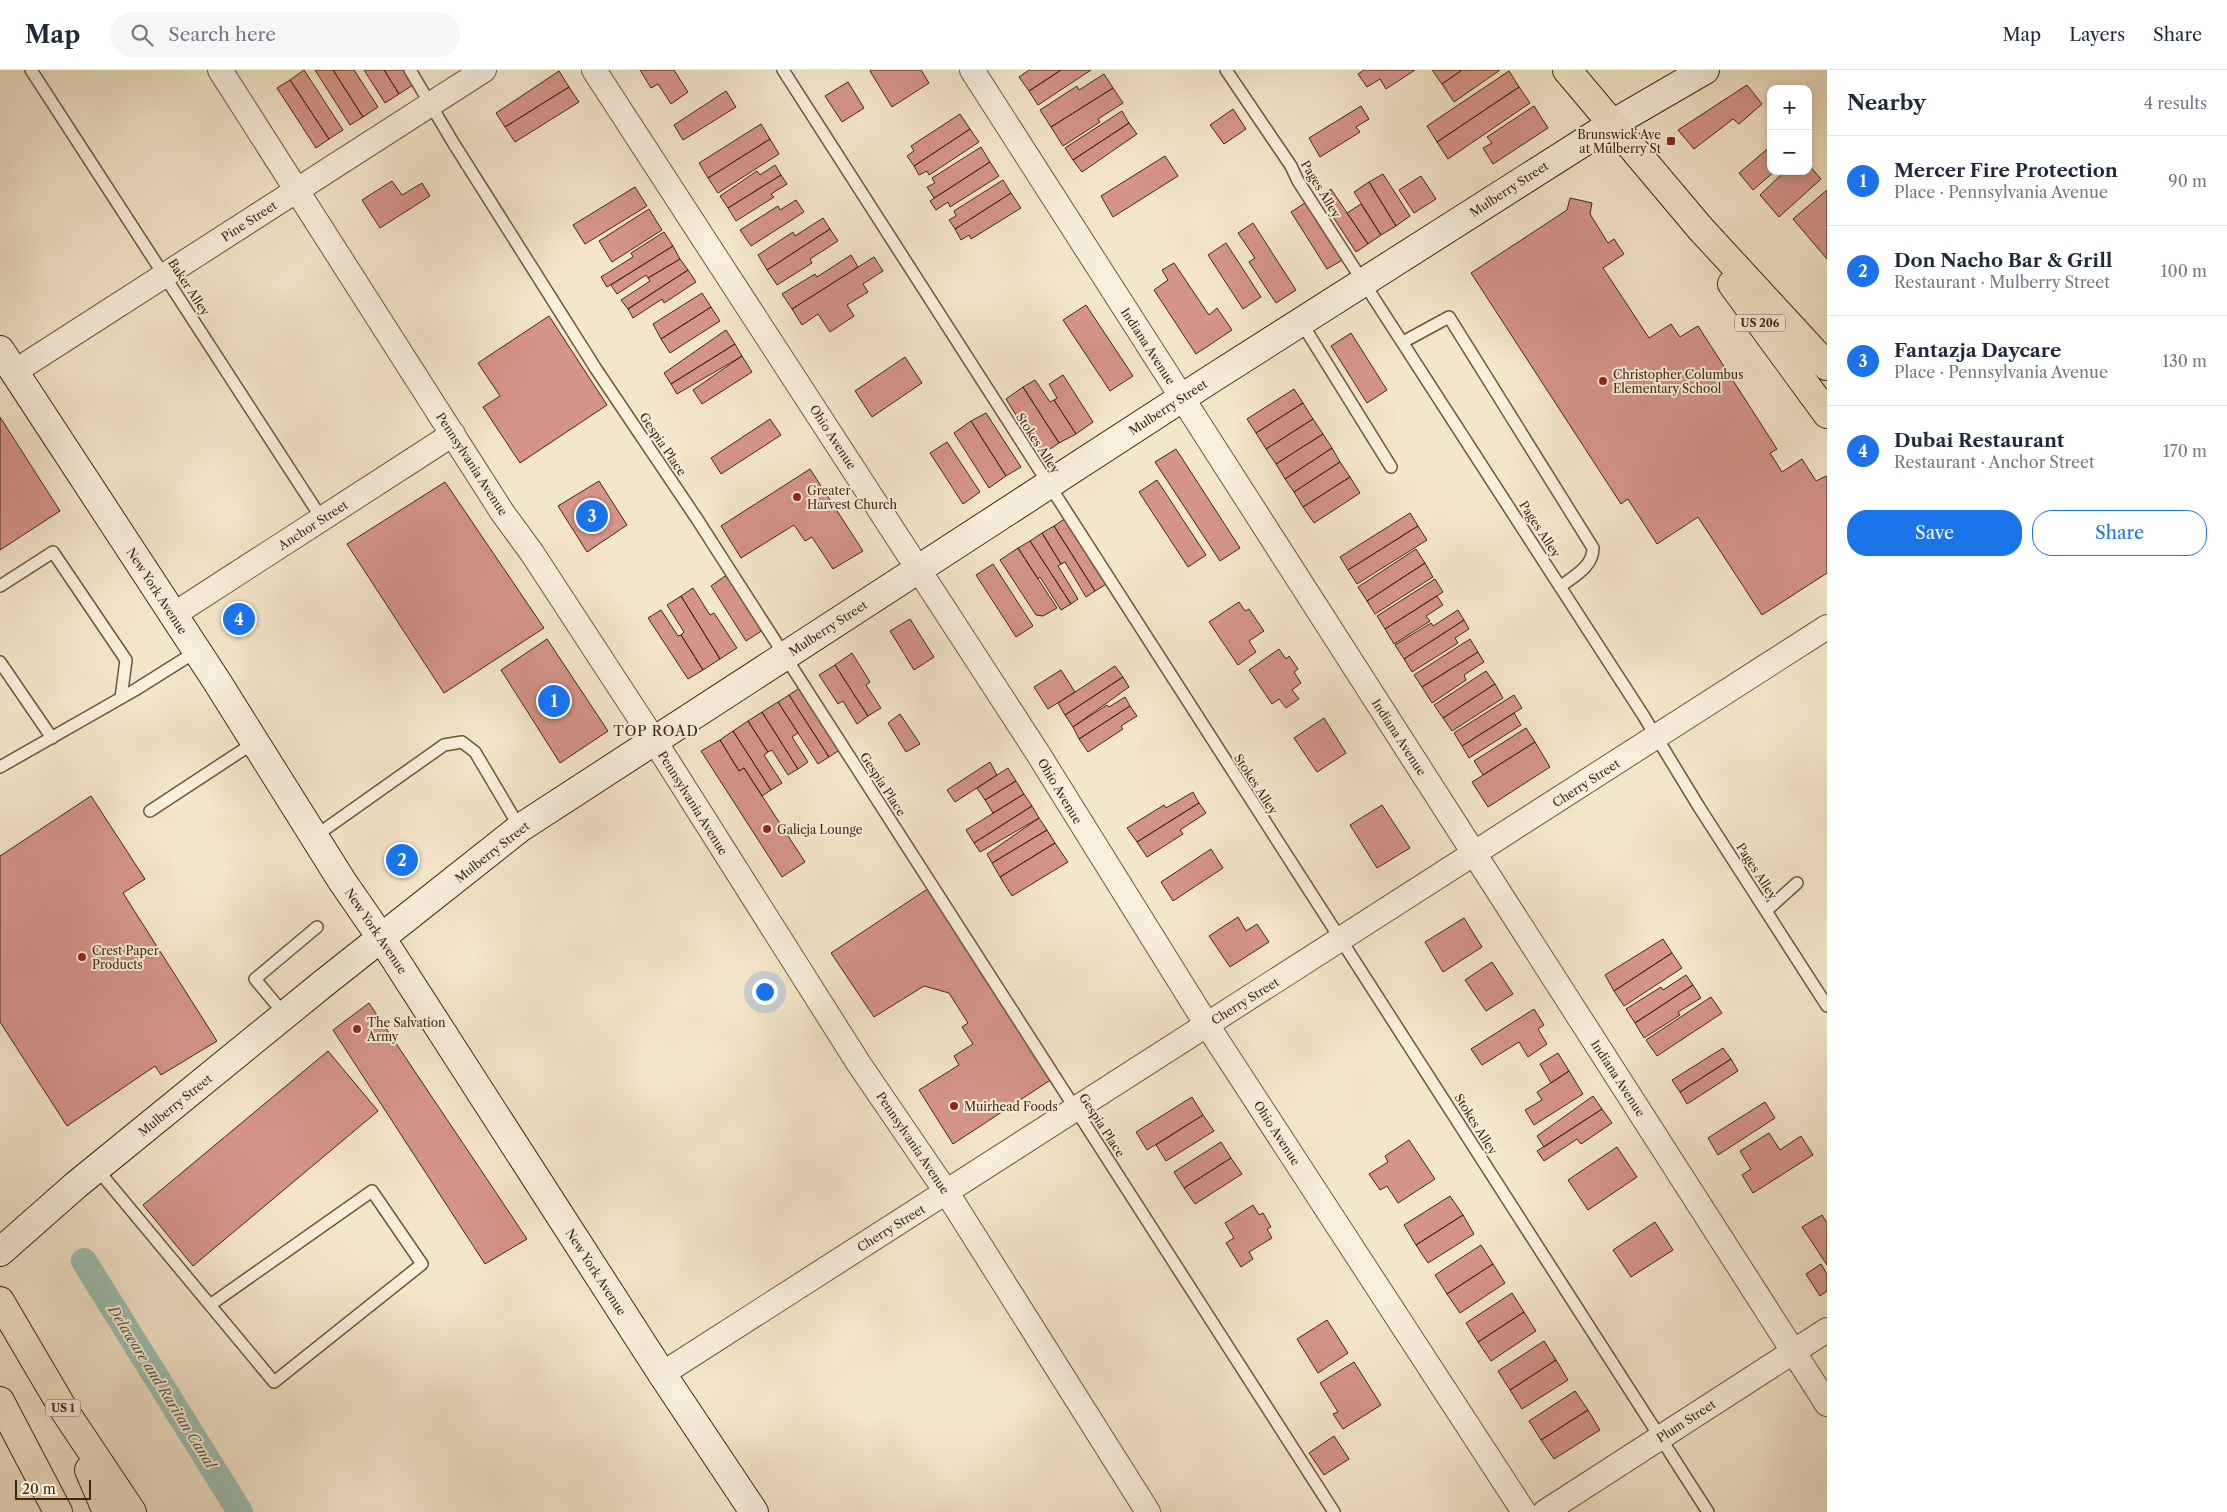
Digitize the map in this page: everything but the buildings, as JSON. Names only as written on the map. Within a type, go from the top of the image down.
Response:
[{"type":"main road","name":"US 206","points":[[1567,70],[1700,228],[1735,290],[1827,414]]},
{"type":"main road","points":[[1700,228],[1827,366]]},
{"type":"main road","name":"US 1","points":[[0,1301],[64,1410],[132,1512]]},
{"type":"main road","points":[[0,1402],[58,1512]]},
{"type":"main road","points":[[64,1410],[106,1512]]},
{"type":"street","name":"Pennsylvania Avenue","points":[[220,70],[502,512],[532,553],[654,740],[859,1064],[947,1193],[1148,1512]]},
{"type":"street","name":"Pine Street","points":[[7,361],[165,275],[484,70]]},
{"type":"street","name":"Ohio Avenue","points":[[594,70],[1037,752],[1207,1025],[1524,1512]]},
{"type":"street","name":"Indiana Avenue","points":[[972,70],[1827,1404]]},
{"type":"street","name":"Mulberry Street","points":[[0,1252],[285,1015],[520,828],[1182,398],[1612,124],[1705,70]]},
{"type":"street","name":"New York Avenue","points":[[7,361],[197,651],[314,837],[382,939],[662,1374],[754,1512]]},
{"type":"street","name":"Anchor Street","points":[[173,615],[453,434]]},
{"type":"street","name":"Cherry Street","points":[[662,1374],[1827,628]]},
{"type":"street","name":"Plum Street","points":[[1545,1512],[1827,1330]]},
{"type":"lane","name":"Baker Alley","points":[[31,70],[322,519]]},
{"type":"lane","name":"Gespia Place","points":[[410,70],[454,144],[596,369],[785,656],[1334,1512]]},
{"type":"lane","name":"Stokes Alley","points":[[783,70],[1248,796],[1342,939],[1642,1412],[1708,1512]]},
{"type":"lane","name":"Pages Alley","points":[[1226,70],[1291,166],[1298,181],[1657,737],[1827,1006]]},
{"type":"lane","points":[[1403,342],[1448,317],[1593,548],[1593,556],[1589,565],[1560,587]]},
{"type":"lane","points":[[1301,322],[1391,466]]},
{"type":"lane","points":[[0,586],[53,552],[126,660],[121,698]]},
{"type":"lane","points":[[0,767],[121,698],[197,651]]},
{"type":"lane","points":[[0,662],[52,738]]},
{"type":"lane","points":[[150,811],[255,742]]},
{"type":"lane","points":[[314,837],[444,745],[462,742],[475,752],[520,828]]},
{"type":"lane","points":[[1766,910],[1798,883]]},
{"type":"lane","points":[[285,1015],[255,979],[316,926]]},
{"type":"lane","points":[[98,1169],[210,1305],[274,1382],[422,1264],[372,1191],[210,1305]]},
{"type":"waterway","name":"Delaware and Raritan Canal","points":[[84,1261],[240,1512]]},
{"type":"place","name":"Brunswick Ave at Mulberry St","points":[[1671,141]]},
{"type":"place","name":"Christopher Columbus Elementary School","points":[[1603,381]]},
{"type":"place","name":"Greater Harvest Church","points":[[797,497]]},
{"type":"place","name":"Fantazja Daycare","points":[[592,516]]},
{"type":"place","name":"Dubai Restaurant","points":[[239,619]]},
{"type":"place","name":"Mercer Fire Protection","points":[[554,701]]},
{"type":"place","name":"Galicja Lounge","points":[[767,829]]},
{"type":"place","name":"Don Nacho Bar & Grill","points":[[402,860]]},
{"type":"place","name":"Crest Paper Products","points":[[82,957]]},
{"type":"place","name":"The Salvation Army","points":[[357,1029]]},
{"type":"place","name":"Muirhead Foods","points":[[954,1106]]},
{"type":"district","name":"TOP ROAD","points":[[656,731]]}]
